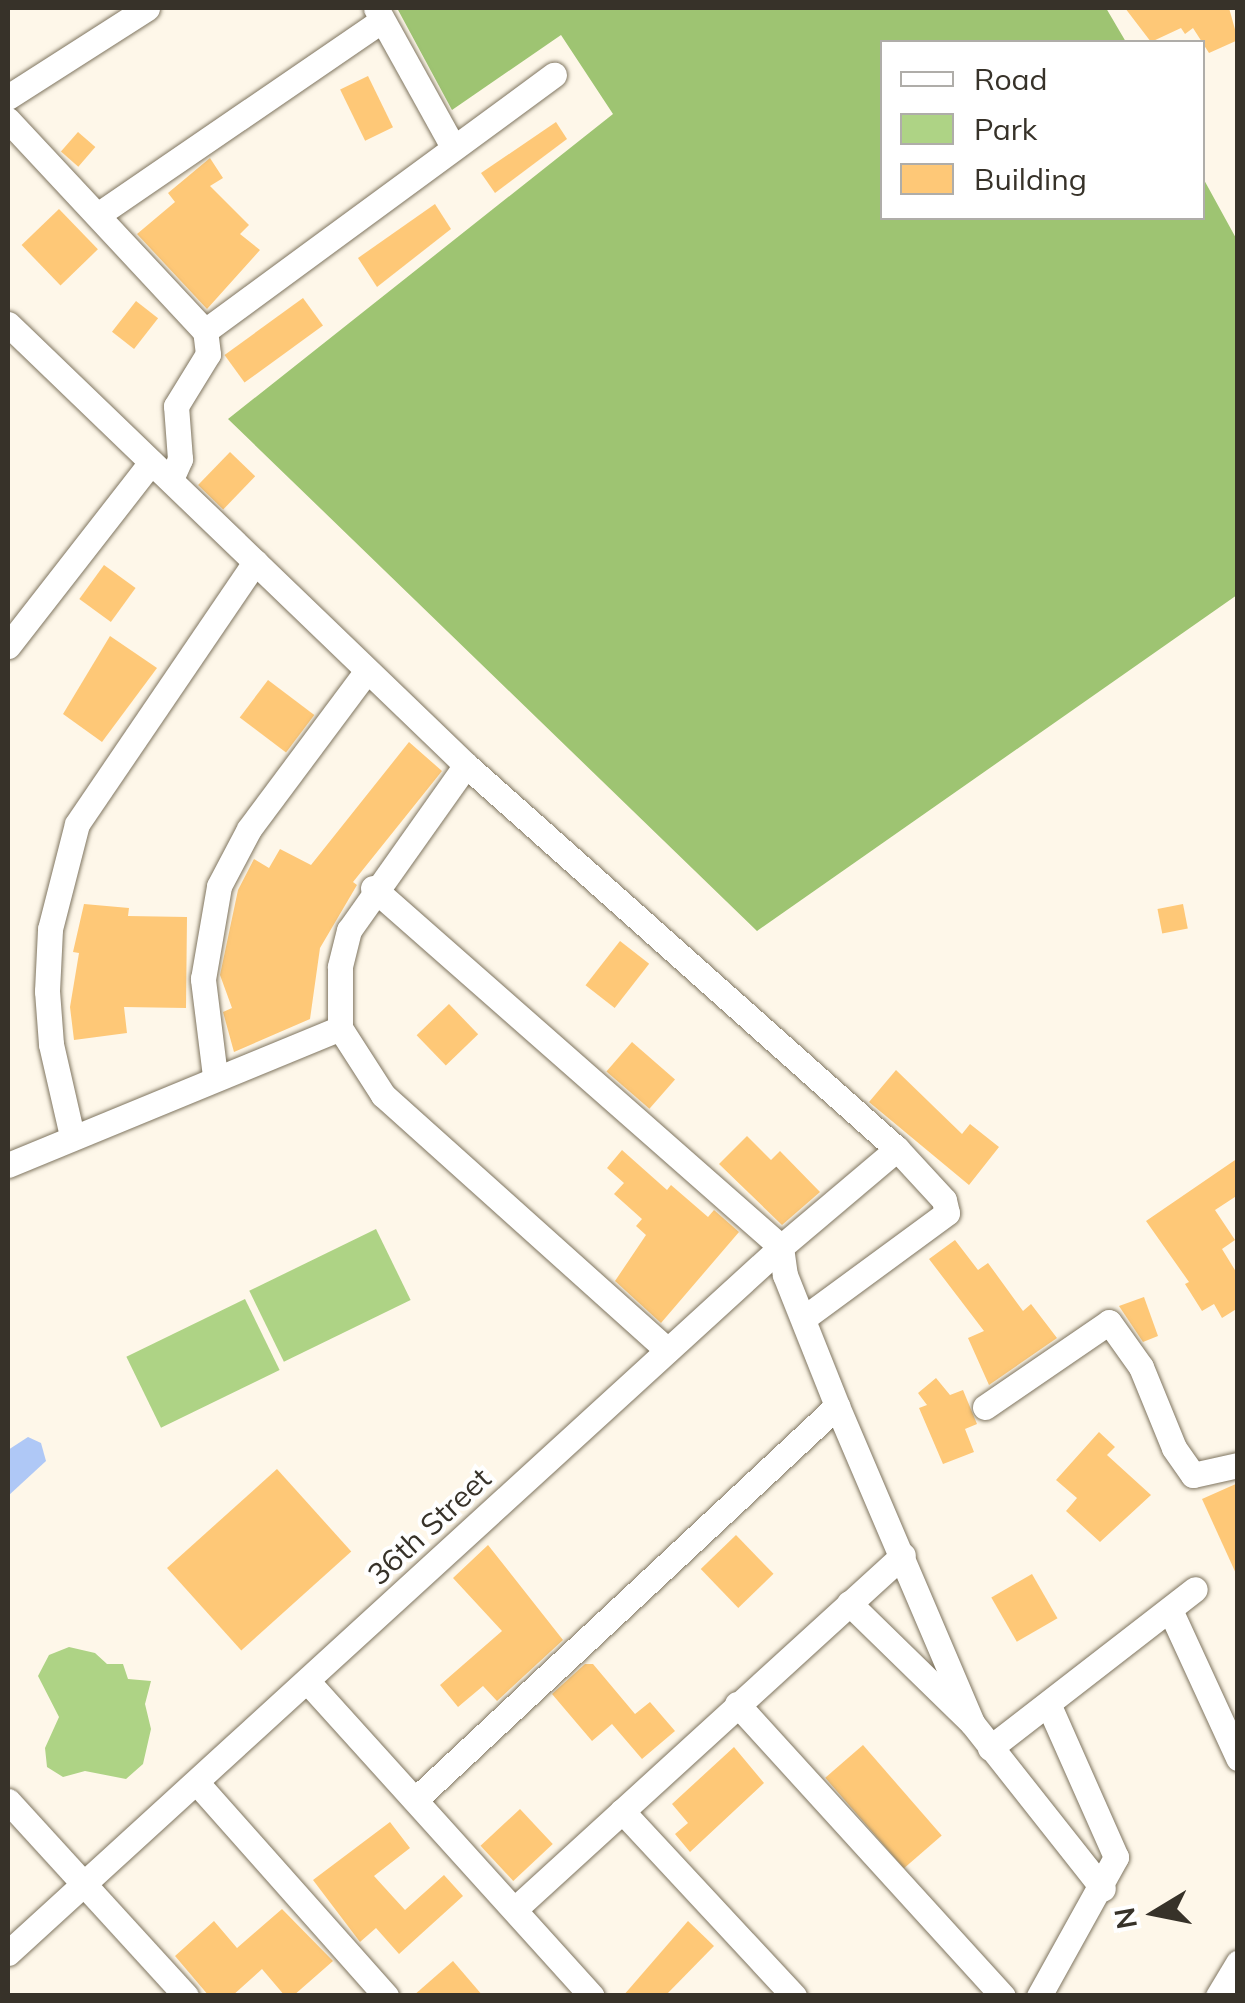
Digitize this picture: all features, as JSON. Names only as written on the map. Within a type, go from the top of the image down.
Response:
[{"type":"street","points":[[8,97],[147,8]]},
{"type":"street","points":[[99,214],[379,14],[453,147]]},
{"type":"street","points":[[205,331],[554,75]]},
{"type":"street","points":[[8,120],[205,331],[208,354],[176,406],[180,458],[161,469],[8,646]]},
{"type":"street","points":[[8,324],[366,672],[897,1150],[944,1200],[947,1214],[804,1318]]},
{"type":"street","points":[[72,1136],[51,1044],[47,991],[50,928],[77,824],[255,562]]},
{"type":"street","points":[[214,1076],[203,979],[219,886],[249,829],[366,672]]},
{"type":"street","points":[[466,765],[373,888],[349,930],[340,968],[340,1028],[383,1094],[667,1350]]},
{"type":"street","points":[[373,888],[781,1246],[838,1406],[972,1723]]},
{"type":"street","points":[[8,1165],[214,1076],[340,1028]]},
{"type":"street","name":"36th Street","points":[[8,1953],[198,1784],[781,1246],[897,1150]]},
{"type":"street","points":[[985,1407],[1110,1322],[1141,1367],[1174,1448],[1193,1475],[1238,1466]]},
{"type":"street","points":[[416,1799],[838,1406]]},
{"type":"street","points":[[515,1909],[903,1555]]},
{"type":"street","points":[[990,1748],[1171,1612],[1195,1589]]},
{"type":"street","points":[[849,1603],[972,1723],[1103,1890]]},
{"type":"street","points":[[1171,1612],[1238,1758]]},
{"type":"street","points":[[308,1682],[592,1996]]},
{"type":"street","points":[[737,1704],[1002,1996]]},
{"type":"street","points":[[1039,1996],[1103,1890],[1116,1857],[1049,1706]]},
{"type":"street","points":[[198,1784],[386,1996]]},
{"type":"street","points":[[8,1801],[87,1883],[186,1996]]},
{"type":"street","points":[[622,1811],[794,1996]]},
{"type":"street","points":[[1218,1996],[1238,1964]]},
{"type":"green space","points":[[397,8],[1106,8],[1125,40],[880,40],[880,220],[1205,220],[1205,182],[1237,240],[1237,595],[757,931],[228,419],[613,114],[561,35],[452,110]]},
{"type":"green space","points":[[376,1229],[411,1300],[284,1362],[249,1291]]},
{"type":"green space","points":[[245,1299],[280,1370],[161,1428],[126,1357]]},
{"type":"green space","points":[[69,1647],[95,1653],[107,1664],[123,1664],[128,1679],[151,1681],[145,1704],[151,1729],[143,1764],[126,1779],[85,1771],[63,1777],[47,1767],[45,1748],[59,1717],[38,1676],[49,1655]]},
{"type":"water","points":[[28,1437],[41,1443],[46,1461],[8,1496],[8,1450]]},
{"type":"building","points":[[1125,8],[1229,8],[1238,40],[1209,53],[1205,40],[1201,40],[1193,28],[1185,34],[1181,28],[1149,40]]},
{"type":"building","points":[[368,76],[393,127],[365,141],[340,90]]},
{"type":"building","points":[[556,122],[567,139],[495,193],[481,173]]},
{"type":"building","points":[[78,132],[95,147],[78,167],[61,152]]},
{"type":"building","points":[[210,158],[223,178],[210,186],[249,225],[240,234],[260,250],[207,309],[137,234],[175,202],[168,193]]},
{"type":"building","points":[[435,204],[451,229],[377,287],[358,258]]},
{"type":"building","points":[[59,209],[98,249],[60,285],[22,245]]},
{"type":"building","points":[[303,298],[323,326],[245,383],[225,355]]},
{"type":"building","points":[[136,301],[158,318],[134,349],[112,332]]},
{"type":"building","points":[[230,452],[255,476],[223,509],[198,485]]},
{"type":"building","points":[[104,565],[136,588],[111,622],[79,599]]},
{"type":"building","points":[[110,636],[157,668],[102,742],[63,714]]},
{"type":"building","points":[[268,680],[314,715],[286,752],[240,718]]},
{"type":"building","points":[[409,742],[442,771],[353,882],[357,885],[320,948],[310,1019],[234,1052],[223,1012],[232,1008],[220,975],[238,890],[254,859],[269,868],[280,849],[311,865]]},
{"type":"building","points":[[84,904],[129,908],[128,916],[187,917],[186,1008],[124,1007],[127,1033],[74,1040],[70,1007],[79,953],[73,952]]},
{"type":"building","points":[[1183,904],[1188,929],[1162,934],[1157,909]]},
{"type":"building","points":[[620,941],[649,964],[615,1008],[586,985]]},
{"type":"building","points":[[449,1004],[478,1034],[446,1065],[417,1035]]},
{"type":"building","points":[[632,1042],[675,1079],[649,1109],[606,1071]]},
{"type":"building","points":[[896,1070],[962,1134],[970,1124],[999,1147],[969,1185],[869,1102]]},
{"type":"building","points":[[747,1136],[771,1160],[780,1151],[820,1192],[782,1225],[719,1164]]},
{"type":"building","points":[[622,1150],[667,1190],[671,1185],[708,1217],[714,1210],[739,1232],[661,1323],[615,1281],[646,1235],[636,1226],[642,1219],[614,1194],[624,1183],[607,1168]]},
{"type":"building","points":[[1238,1158],[1238,1195],[1215,1210],[1235,1240],[1222,1249],[1238,1275],[1238,1308],[1222,1318],[1214,1304],[1202,1311],[1185,1284],[1189,1282],[1146,1221]]},
{"type":"building","points":[[955,1240],[978,1270],[988,1263],[1023,1311],[1031,1304],[1057,1338],[989,1385],[968,1338],[984,1331],[929,1259]]},
{"type":"building","points":[[1144,1297],[1158,1336],[1143,1342],[1119,1306]]},
{"type":"building","points":[[936,1378],[950,1395],[963,1390],[977,1424],[965,1429],[974,1452],[943,1464],[919,1408],[927,1405],[918,1393]]},
{"type":"building","points":[[1099,1432],[1115,1447],[1107,1455],[1151,1495],[1100,1542],[1066,1511],[1077,1498],[1056,1480]]},
{"type":"building","points":[[277,1469],[351,1551],[241,1651],[167,1568]]},
{"type":"building","points":[[1238,1483],[1238,1578],[1202,1499]]},
{"type":"building","points":[[736,1535],[774,1574],[738,1608],[701,1569]]},
{"type":"building","points":[[488,1545],[563,1640],[497,1701],[483,1686],[458,1707],[440,1685],[502,1631],[453,1578]]},
{"type":"building","points":[[1032,1574],[1058,1618],[1017,1642],[991,1598]]},
{"type":"building","points":[[585,1664],[593,1664],[635,1714],[650,1702],[675,1731],[642,1759],[612,1724],[592,1741],[552,1694]]},
{"type":"building","points":[[863,1745],[942,1836],[904,1868],[825,1778]]},
{"type":"building","points":[[734,1747],[764,1783],[690,1852],[675,1834],[688,1823],[672,1804]]},
{"type":"building","points":[[520,1809],[553,1844],[513,1881],[481,1846]]},
{"type":"building","points":[[390,1822],[410,1848],[374,1876],[405,1910],[444,1875],[463,1896],[399,1954],[376,1928],[360,1942],[313,1880]]},
{"type":"building","points":[[282,1909],[333,1961],[293,1996],[285,1996],[262,1969],[232,1996],[209,1996],[175,1956],[214,1921],[237,1948]]},
{"type":"building","points":[[688,1921],[714,1946],[665,1996],[623,1996]]},
{"type":"building","points":[[453,1961],[483,1996],[413,1996]]}]
